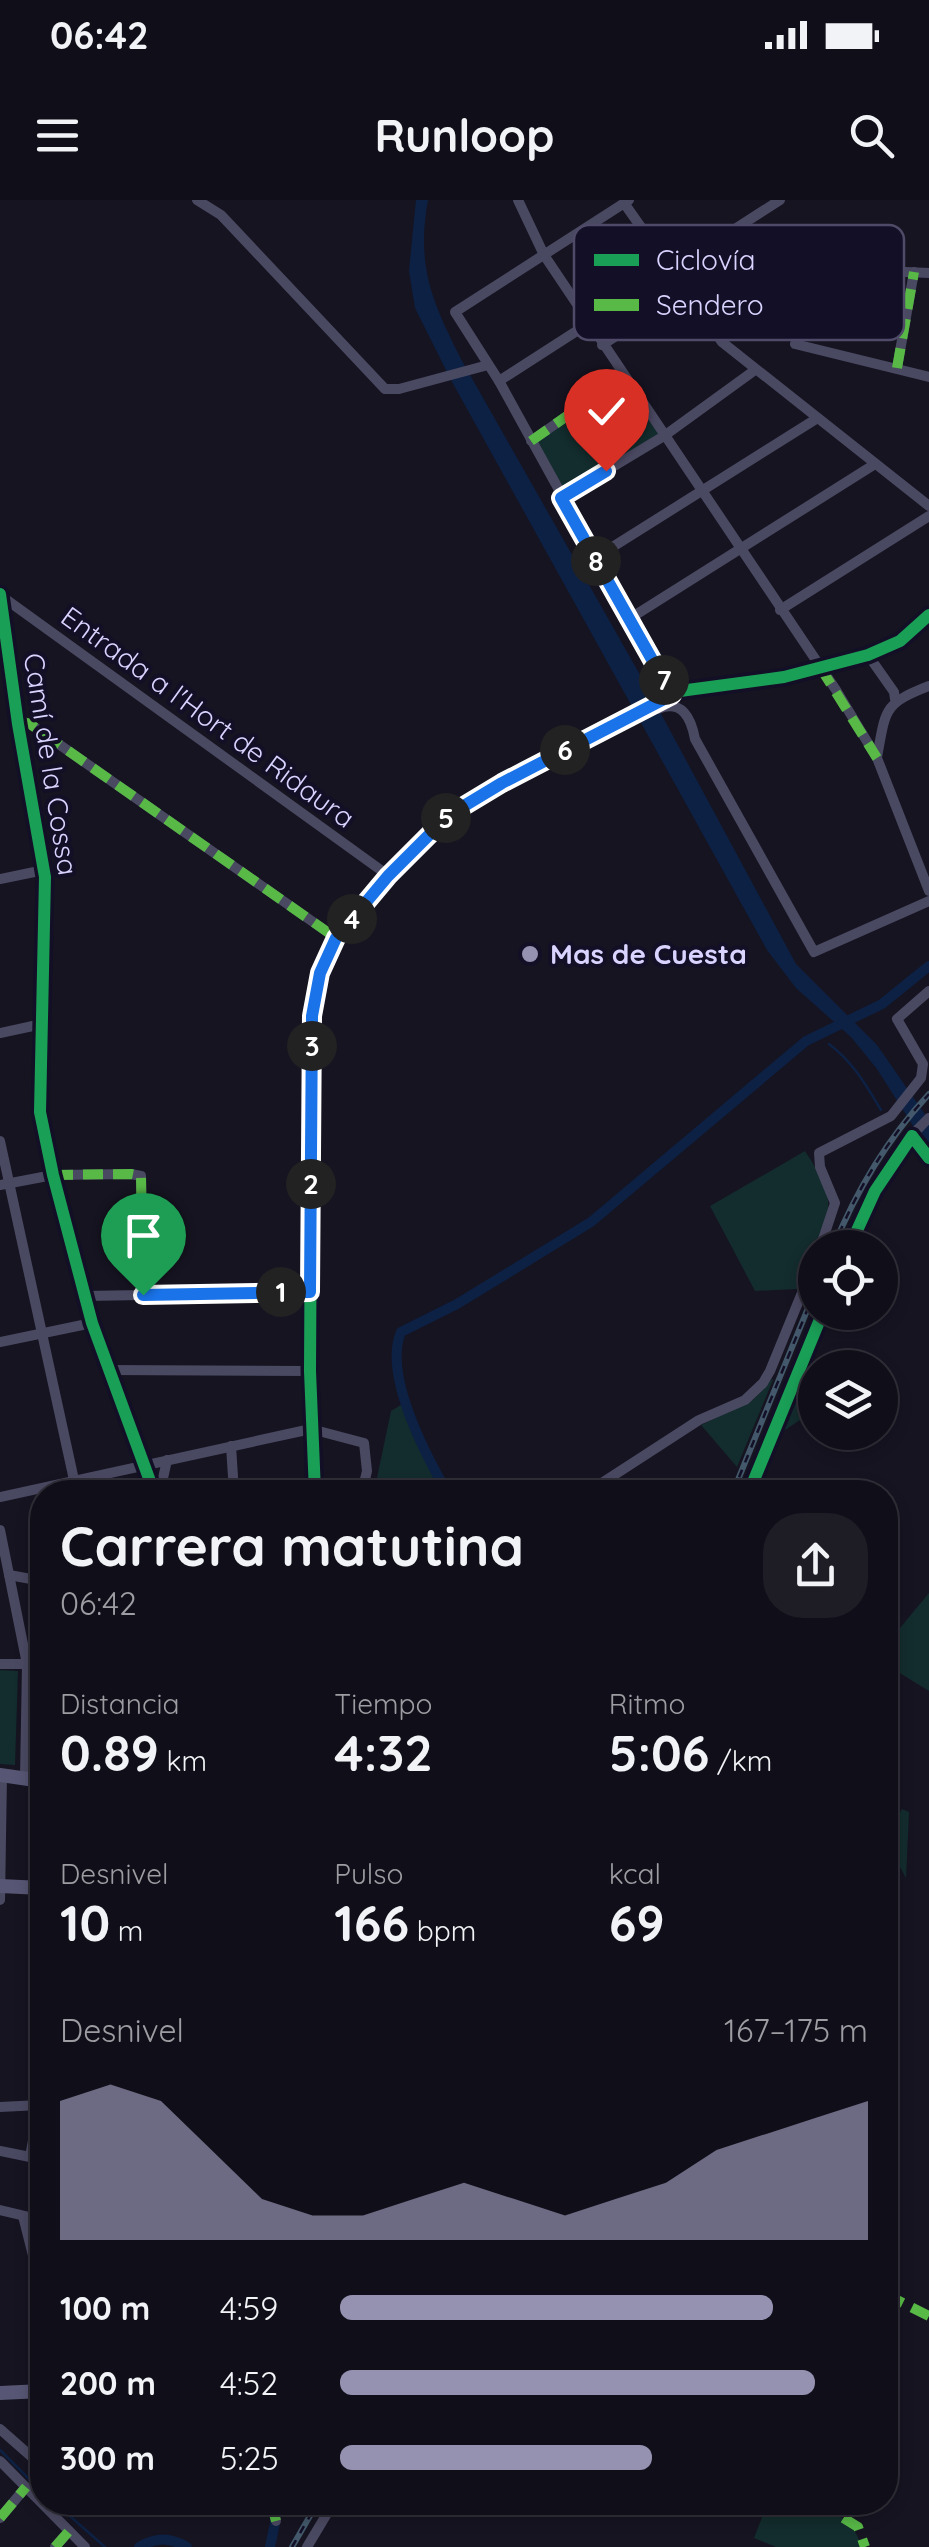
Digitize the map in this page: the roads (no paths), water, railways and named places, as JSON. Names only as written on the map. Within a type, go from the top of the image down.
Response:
[{"type":"street","points":[[197,200],[222,215],[385,390],[399,390],[482,366]]},
{"type":"street","points":[[518,200],[544,255],[574,301]]},
{"type":"street","points":[[741,225],[780,200]]},
{"type":"street","points":[[591,225],[627,202],[641,225]]},
{"type":"street","points":[[574,236],[455,312],[482,366],[498,382],[629,619],[669,700],[690,719],[695,739],[814,952],[929,901]]},
{"type":"street","points":[[904,272],[929,273]]},
{"type":"street","points":[[904,325],[914,272]]},
{"type":"street","points":[[498,382],[574,332]]},
{"type":"street","points":[[598,340],[820,667],[877,758],[929,892]]},
{"type":"street","points":[[602,346],[611,340]]},
{"type":"street","points":[[721,340],[929,506]]},
{"type":"street","points":[[797,340],[795,344],[929,376]]},
{"type":"street","points":[[896,368],[901,340]]},
{"type":"street","points":[[561,498],[664,436],[755,370]]},
{"type":"street","points":[[531,441],[623,378]]},
{"type":"street","points":[[595,558],[816,419]]},
{"type":"street","points":[[629,619],[875,464]]},
{"type":"street","points":[[780,610],[929,516]]},
{"type":"street","name":"Camí de la Cossa","points":[[0,594],[17,720],[44,870],[40,1112],[52,1175],[106,1370],[150,1480]]},
{"type":"street","name":"Entrada a l'Hort de Ridaura","points":[[0,594],[388,876]]},
{"type":"street","points":[[315,1480],[310,1371],[312,1016],[320,973],[336,938],[388,876],[449,815],[502,783],[688,690],[784,677],[868,656],[900,641],[929,615]]},
{"type":"street","points":[[868,656],[895,699],[886,715],[877,758]]},
{"type":"street","points":[[895,699],[929,686]]},
{"type":"street","points":[[17,720],[30,724],[336,938]]},
{"type":"street","points":[[0,879],[44,870]]},
{"type":"street","points":[[826,1230],[835,1203],[820,1167],[819,1153],[891,1116],[921,1078],[923,1064],[896,1023],[899,1014],[929,991]]},
{"type":"street","points":[[0,1033],[42,1024]]},
{"type":"street","points":[[858,1230],[888,1171],[929,1118]]},
{"type":"street","points":[[0,1141],[5,1184],[73,1480]]},
{"type":"street","points":[[5,1184],[52,1175],[141,1176],[143,1295]]},
{"type":"street","points":[[85,1296],[310,1292]]},
{"type":"street","points":[[606,1480],[699,1420],[745,1400],[760,1387],[798,1303]]},
{"type":"street","points":[[0,1342],[92,1323]]},
{"type":"street","points":[[754,1480],[816,1330]]},
{"type":"street","points":[[106,1370],[310,1371]]},
{"type":"street","points":[[94,1480],[166,1460],[311,1429],[364,1443],[367,1458],[364,1480]]},
{"type":"street","points":[[231,1446],[233,1480]]},
{"type":"street","points":[[160,1480],[166,1460]]},
{"type":"street","points":[[0,1497],[30,1493]]},
{"type":"street","points":[[0,1530],[27,1664],[25,1778]]},
{"type":"street","points":[[9,1575],[30,1579]]},
{"type":"street","points":[[0,1664],[30,1664]]},
{"type":"street","points":[[0,1900],[1,1775],[30,1779]]},
{"type":"street","points":[[0,1886],[30,1887]]},
{"type":"street","points":[[0,2107],[30,2106]]},
{"type":"street","points":[[0,2151],[30,2158]]},
{"type":"street","points":[[0,2210],[30,2217]]},
{"type":"street","points":[[23,2216],[30,2244]]},
{"type":"street","points":[[0,2392],[30,2391]]},
{"type":"street","points":[[0,2429],[30,2455]]},
{"type":"street","points":[[0,2461],[30,2491]]},
{"type":"street","points":[[0,2518],[26,2487]]},
{"type":"street","points":[[53,2515],[86,2547]]},
{"type":"street","points":[[275,2515],[276,2520]]},
{"type":"street","points":[[307,2547],[326,2515]]},
{"type":"street","points":[[55,2547],[69,2531]]},
{"type":"water","points":[[416,200],[428,200],[424,245],[429,282],[461,359],[639,673],[796,964],[877,1045],[929,1120],[929,1151],[877,1069],[851,1037],[796,988],[767,950],[451,380],[415,308],[409,271]]},
{"type":"waterway","points":[[440,1480],[418,1436],[402,1391],[397,1349],[401,1332],[457,1304],[591,1222],[806,1041],[882,1004],[929,966]]},
{"type":"waterway","points":[[829,1044],[852,1066],[881,1110]]},
{"type":"waterway","points":[[0,2450],[30,2480]]},
{"type":"waterway","points":[[69,2515],[105,2547]]},
{"type":"waterway","points":[[270,2547],[275,2523]]},
{"type":"waterway","points":[[139,2547],[163,2540],[187,2547]]},
{"type":"railway","points":[[841,1230],[874,1166],[929,1094]]},
{"type":"railway","points":[[738,1480],[799,1330]]},
{"type":"railway","points":[[292,2547],[310,2515]]},
{"type":"place","name":"Mas de Cuesta","points":[[530,954]]}]
